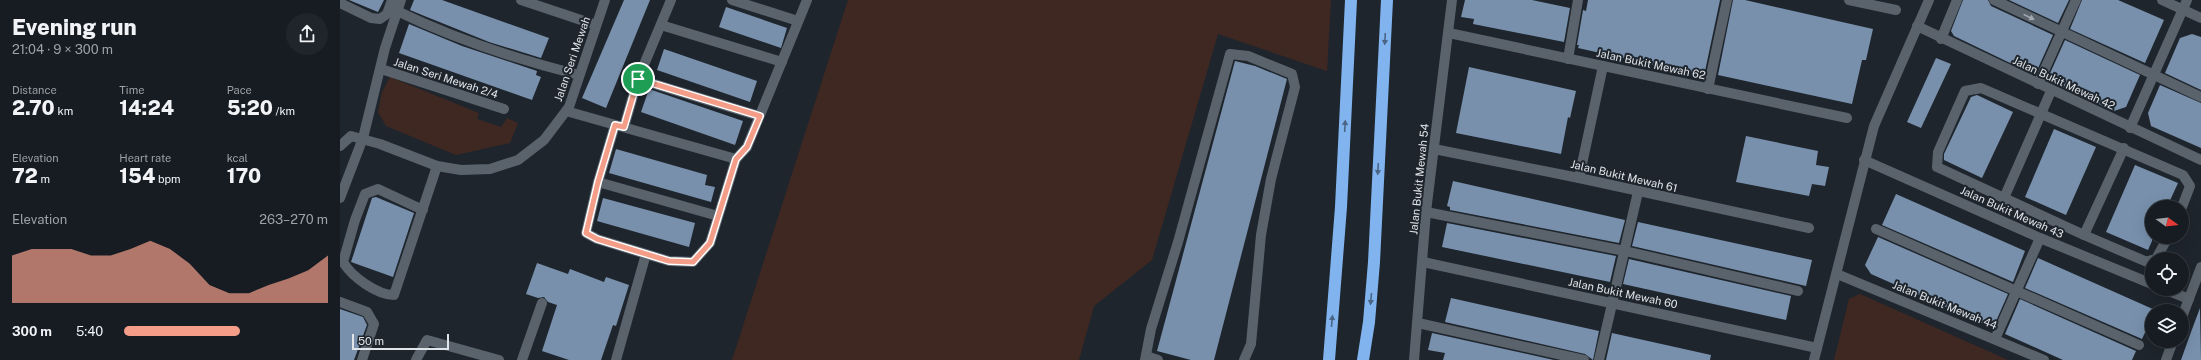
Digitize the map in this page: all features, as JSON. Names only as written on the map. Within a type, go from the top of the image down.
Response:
[{"type":"highway","points":[[1329,360],[1341,207],[1351,0]]},
{"type":"highway","points":[[1363,360],[1369,322],[1374,262],[1387,0]]},
{"type":"street","points":[[340,3],[371,18],[380,19],[387,14],[392,0]]},
{"type":"street","points":[[340,198],[363,138],[385,48],[401,0]]},
{"type":"street","points":[[521,0],[596,25]]},
{"type":"street","name":"Jalan Seri Mewah","points":[[363,138],[437,166],[461,170],[490,169],[518,160],[544,140],[566,111],[605,0]]},
{"type":"street","points":[[671,0],[638,79],[598,182],[586,233],[597,239],[669,261],[693,262],[710,243],[736,159],[747,147],[807,0]]},
{"type":"street","points":[[732,0],[798,20]]},
{"type":"street","name":"Jalan Bukit Mewah 54","points":[[1414,360],[1426,212],[1452,0]]},
{"type":"street","points":[[1568,59],[1578,0]]},
{"type":"street","points":[[1708,89],[1727,0]]},
{"type":"street","points":[[1849,0],[1896,10]]},
{"type":"street","points":[[1814,360],[1837,274],[1864,160],[1874,126],[1887,93],[1929,0]]},
{"type":"street","points":[[1941,39],[1957,0]]},
{"type":"street","points":[[1994,0],[2201,97]]},
{"type":"street","points":[[2038,84],[2076,0]]},
{"type":"street","points":[[2162,0],[2201,18]]},
{"type":"street","points":[[2130,128],[2187,0]]},
{"type":"street","points":[[397,11],[437,30],[486,49],[580,74]]},
{"type":"street","points":[[661,25],[782,62]]},
{"type":"street","name":"Jalan Bukit Mewah 42","points":[[1917,26],[1941,39],[2201,160]]},
{"type":"street","name":"Jalan Bukit Mewah 62","points":[[1449,33],[1847,118]]},
{"type":"street","points":[[1158,360],[1145,358],[1151,329],[1178,242],[1230,54],[1248,56],[1292,74],[1295,87],[1271,179],[1261,242],[1251,344],[1244,360]]},
{"type":"street","points":[[1579,178],[1603,66]]},
{"type":"street","name":"Jalan Seri Mewah 2/4","points":[[381,69],[504,109]]},
{"type":"street","points":[[638,79],[760,116]]},
{"type":"street","points":[[2145,261],[2084,235],[1937,167],[1938,152],[1965,91],[1981,88],[2124,148],[2183,176],[2190,186],[2185,200]]},
{"type":"street","points":[[2004,198],[2051,90]]},
{"type":"street","points":[[566,111],[736,159]]},
{"type":"street","points":[[340,146],[351,136],[363,138]]},
{"type":"street","points":[[2084,235],[2124,148]]},
{"type":"street","name":"Jalan Bukit Mewah 61","points":[[1434,149],[1579,178],[1809,228]]},
{"type":"street","name":"Jalan Bukit Mewah 43","points":[[1864,160],[2040,238],[2145,281]]},
{"type":"street","points":[[423,210],[378,189],[365,194],[355,220],[343,262],[347,269],[385,295],[394,295],[423,210],[437,166]]},
{"type":"street","points":[[598,182],[718,216]]},
{"type":"street","points":[[1599,360],[1638,192]]},
{"type":"street","points":[[1426,212],[1625,251],[1798,291]]},
{"type":"street","points":[[1876,230],[2139,345]]},
{"type":"street","points":[[1995,339],[2040,238]]},
{"type":"street","points":[[616,360],[646,254]]},
{"type":"street","name":"Jalan Bukit Mewah 60","points":[[1423,262],[1613,302],[1817,348]]},
{"type":"street","points":[[2187,304],[2201,267]]},
{"type":"street","name":"Jalan Bukit Mewah 44","points":[[1837,274],[2044,360]]},
{"type":"street","points":[[2182,296],[2189,299]]},
{"type":"street","points":[[340,302],[367,312],[374,324],[362,360]]},
{"type":"street","points":[[522,360],[542,303]]},
{"type":"street","points":[[1418,323],[1584,360]]},
{"type":"street","points":[[416,360],[427,340],[499,360]]},
{"type":"street","points":[[2166,360],[2170,348]]},
{"type":"shaded area","points":[[848,0],[1331,0],[1327,71],[1218,34],[1152,260],[1094,306],[1079,360],[732,360]]},
{"type":"shaded area","points":[[390,77],[479,113],[477,119],[501,127],[507,118],[518,123],[510,143],[456,155],[386,126],[378,112],[382,92]]},
{"type":"shaded area","points":[[1860,294],[2008,360],[1834,360],[1849,299]]},
{"type":"building","points":[[349,0],[384,0],[378,12]]},
{"type":"building","points":[[414,0],[442,0],[549,38],[541,58],[489,42],[410,10]]},
{"type":"building","points":[[624,0],[650,0],[606,108],[582,98]]},
{"type":"building","points":[[1465,0],[1532,0],[1570,8],[1564,42],[1473,24],[1474,19],[1461,17]]},
{"type":"building","points":[[1588,0],[1720,0],[1704,76],[1578,48],[1579,45],[1577,45],[1583,10],[1586,11]]},
{"type":"building","points":[[1733,0],[1745,0],[1873,29],[1866,60],[1862,60],[1852,104],[1718,75]]},
{"type":"building","points":[[1963,0],[1988,0],[1991,6],[2053,35],[2035,75],[1954,36],[1951,31]]},
{"type":"building","points":[[2009,0],[2069,0],[2058,23]]},
{"type":"building","points":[[2082,0],[2118,0],[2164,20],[2145,63],[2070,29]]},
{"type":"building","points":[[726,7],[787,28],[781,48],[719,27]]},
{"type":"building","points":[[409,24],[462,46],[537,71],[536,75],[541,77],[532,100],[399,53]]},
{"type":"building","points":[[2192,34],[2201,37],[2201,90],[2165,73],[2180,38]]},
{"type":"building","points":[[2065,40],[2140,75],[2126,107],[2114,111],[2047,80]]},
{"type":"building","points":[[664,49],[757,81],[750,102],[657,70]]},
{"type":"building","points":[[1936,58],[1951,64],[1921,128],[1907,122]]},
{"type":"building","points":[[1235,61],[1255,66],[1287,79],[1214,360],[1191,360],[1157,351]]},
{"type":"building","points":[[1469,67],[1576,91],[1570,118],[1568,117],[1561,154],[1456,133]]},
{"type":"building","points":[[2160,85],[2201,103],[2201,148],[2151,126],[2148,113]]},
{"type":"building","points":[[649,89],[743,121],[735,145],[641,112]]},
{"type":"building","points":[[1977,95],[2013,112],[1982,178],[1944,160],[1944,154],[1971,97]]},
{"type":"building","points":[[2054,129],[2096,147],[2066,215],[2025,197]]},
{"type":"building","points":[[1746,136],[1818,151],[1816,165],[1829,167],[1825,186],[1812,184],[1809,196],[1736,182]]},
{"type":"building","points":[[616,149],[707,175],[705,185],[715,187],[711,202],[609,173]]},
{"type":"building","points":[[2135,165],[2178,183],[2170,200],[2145,200],[2145,244],[2151,244],[2148,250],[2106,232]]},
{"type":"building","points":[[1453,181],[1625,220],[1619,243],[1450,210],[1450,207],[1447,206]]},
{"type":"building","points":[[1896,194],[2025,251],[2013,282],[1882,225]]},
{"type":"building","points":[[376,197],[414,213],[393,277],[351,262],[372,198]]},
{"type":"building","points":[[603,198],[695,223],[689,247],[597,221]]},
{"type":"building","points":[[1638,222],[1812,260],[1806,286],[1632,246]]},
{"type":"building","points":[[1447,223],[1616,256],[1610,282],[1442,247]]},
{"type":"building","points":[[1878,237],[2008,294],[1993,328],[1871,274],[1865,265]]},
{"type":"building","points":[[2038,258],[2145,306],[2145,332],[2142,339],[2025,288]]},
{"type":"building","points":[[1629,259],[1791,296],[1786,320],[1623,284]]},
{"type":"building","points":[[537,263],[568,274],[570,269],[604,282],[606,277],[629,285],[616,326],[613,325],[601,360],[569,360],[542,351],[557,305],[548,302],[544,297],[538,298],[526,294]]},
{"type":"building","points":[[1451,298],[1599,331],[1593,360],[1585,354],[1445,322]]},
{"type":"building","points":[[2020,299],[2136,351],[2132,360],[2063,360],[2005,334]]},
{"type":"building","points":[[2200,308],[2201,360],[2181,360],[2185,348],[2189,348],[2189,338]]},
{"type":"building","points":[[340,309],[363,317],[367,325],[354,360],[340,360]]},
{"type":"building","points":[[1432,333],[1554,360],[1443,360],[1445,353],[1428,350]]},
{"type":"building","points":[[1612,333],[1711,355],[1710,360],[1606,360]]},
{"type":"route","points":[[638,79],[760,116],[747,147],[736,159],[710,243],[693,262],[669,261],[597,239],[586,233],[598,182],[615,125],[624,127],[638,79]]}]
